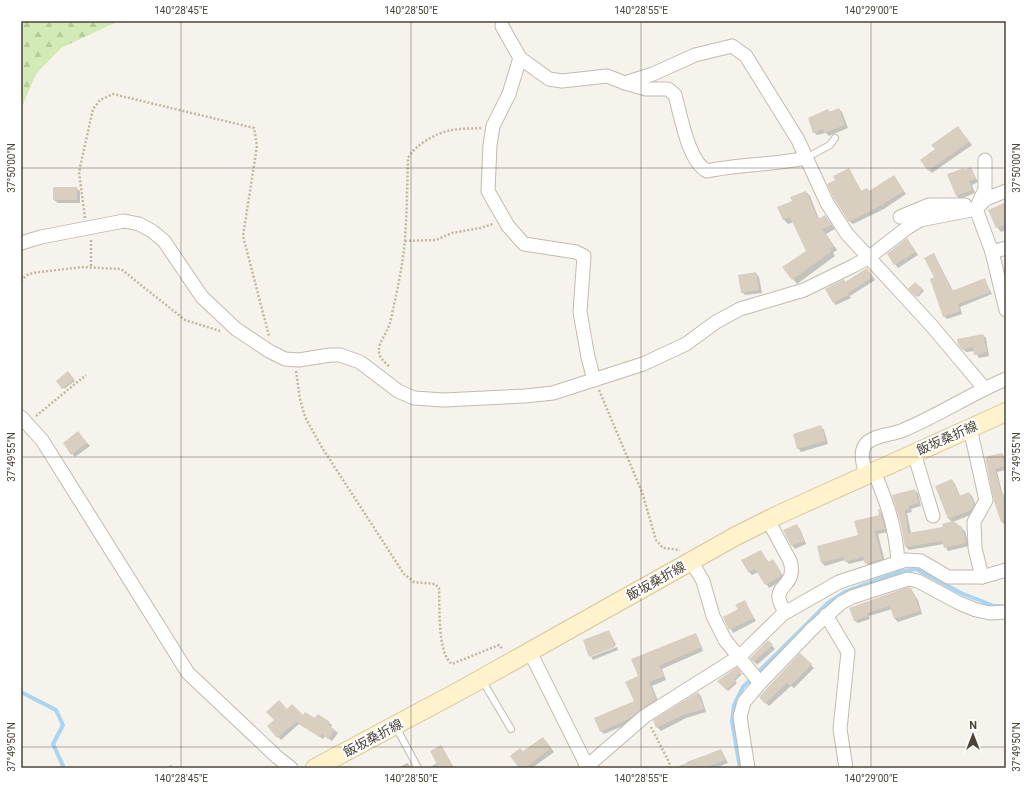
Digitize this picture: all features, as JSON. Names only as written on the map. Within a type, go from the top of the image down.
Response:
[{"type":"main road","name":"飯坂桑折線","points":[[315,768],[481,679],[768,520],[1006,412]]},
{"type":"street","points":[[502,26],[520,58],[549,79],[562,81],[607,76],[646,89],[668,89],[675,95],[693,157],[701,168],[707,171],[726,167],[787,162],[806,158]]},
{"type":"street","points":[[625,83],[653,74],[695,55],[732,46],[746,56],[798,140],[827,203],[847,234],[931,325],[984,388]]},
{"type":"street","points":[[520,58],[509,94],[493,126],[490,145],[488,191],[508,226],[524,244],[576,252],[584,256],[580,312],[594,380]]},
{"type":"street","points":[[985,160],[985,189],[976,208],[992,252],[1006,310]]},
{"type":"street","points":[[21,243],[41,237],[124,221],[139,224],[164,241],[202,297],[236,329],[269,351],[294,360],[330,354],[340,355],[360,362],[406,395],[426,399],[525,396],[553,393],[644,364],[686,344],[716,322],[740,309],[804,290],[868,258],[907,228],[920,220],[976,208],[986,199],[1006,191]]},
{"type":"street","points":[[900,217],[929,205],[961,204],[976,208]]},
{"type":"street","points":[[992,252],[1006,248]]},
{"type":"street","points":[[1006,379],[984,388],[923,421],[900,431],[869,441],[864,446],[862,453],[870,473],[891,515],[897,542],[906,568],[918,581],[959,603],[976,610],[990,613],[1006,612]]},
{"type":"street","points":[[24,420],[42,440],[188,673],[277,757],[291,768]]},
{"type":"street","points":[[970,428],[986,500],[974,522],[975,548],[982,577]]},
{"type":"street","points":[[914,453],[933,516]]},
{"type":"street","points":[[768,520],[790,561],[792,568],[792,576],[779,593],[779,598],[785,612]]},
{"type":"street","points":[[692,561],[725,640],[740,656],[756,677]]},
{"type":"street","points":[[748,768],[743,745],[741,711],[756,677],[826,615],[852,597],[921,561],[948,577],[982,577],[1006,570]]},
{"type":"street","points":[[530,652],[586,767],[645,716],[740,656],[785,612],[839,582],[906,568]]},
{"type":"street","points":[[826,615],[848,652],[840,729],[846,768]]},
{"type":"lane","points":[[806,158],[830,145],[835,138]]},
{"type":"lane","points":[[481,679],[511,729]]},
{"type":"lane","points":[[395,726],[418,768]]},
{"type":"path","points":[[91,267],[89,228],[79,172],[93,109],[100,100],[112,94],[254,128],[257,146],[242,236],[270,336],[269,351]]},
{"type":"path","points":[[391,368],[380,360],[378,355],[380,346],[390,324],[405,241],[408,158],[411,153],[429,138],[452,130],[493,126]]},
{"type":"path","points":[[405,241],[436,240],[452,232],[480,228],[495,223],[502,216]]},
{"type":"path","points":[[21,281],[33,273],[81,267],[121,269],[185,320],[230,333],[236,329]]},
{"type":"path","points":[[294,360],[300,399],[305,417],[321,446],[404,574],[414,582],[435,584],[439,588],[442,645],[447,660],[452,664],[499,645],[512,662]]},
{"type":"path","points":[[24,420],[86,375]]},
{"type":"path","points":[[594,380],[603,396],[642,492],[656,540],[663,548],[680,550],[692,561]]},
{"type":"path","points":[[645,716],[669,762],[670,768]]},
{"type":"green space","points":[[21,21],[119,21],[61,48],[36,74],[21,109]]},
{"type":"building","points":[[839,108],[845,125],[824,133],[823,129],[813,133],[808,118],[828,109],[829,112]]},
{"type":"building","points":[[958,126],[969,142],[928,171],[920,160],[935,149],[931,145]]},
{"type":"building","points":[[971,167],[976,179],[969,181],[972,190],[956,196],[947,174]]},
{"type":"building","points":[[849,168],[861,191],[867,188],[869,191],[894,175],[904,191],[880,206],[849,222],[834,199],[827,184],[835,180],[833,176]]},
{"type":"building","points":[[53,187],[77,187],[77,200],[53,200]]},
{"type":"building","points":[[806,191],[818,219],[825,215],[832,225],[822,229],[834,246],[830,249],[832,251],[792,280],[782,267],[806,251],[790,217],[783,220],[777,207],[792,201],[790,197]]},
{"type":"building","points":[[1006,202],[1006,224],[996,228],[988,210]]},
{"type":"building","points":[[907,238],[916,252],[894,265],[887,254]]},
{"type":"building","points":[[934,253],[952,291],[985,278],[990,292],[958,304],[960,311],[943,317],[930,279],[934,277],[924,258]]},
{"type":"building","points":[[867,268],[873,277],[848,293],[849,295],[833,303],[825,289],[844,279],[845,282]]},
{"type":"building","points":[[756,272],[759,290],[741,293],[738,275]]},
{"type":"building","points":[[915,282],[923,289],[916,297],[908,289]]},
{"type":"building","points":[[983,334],[987,352],[974,355],[973,347],[962,350],[958,344],[957,339]]},
{"type":"building","points":[[68,371],[74,379],[62,389],[56,381]]},
{"type":"building","points":[[821,425],[826,441],[797,449],[793,434]]},
{"type":"building","points":[[78,431],[87,443],[71,455],[63,443]]},
{"type":"building","points":[[1002,453],[1006,466],[995,469],[1002,495],[1006,493],[1006,520],[1001,522],[994,501],[985,457]]},
{"type":"building","points":[[952,479],[959,496],[969,492],[974,505],[971,510],[948,519],[935,486]]},
{"type":"building","points":[[915,489],[919,503],[908,506],[909,509],[905,510],[908,533],[943,527],[942,524],[953,521],[962,527],[966,543],[944,548],[942,541],[905,547],[901,525],[892,495]]},
{"type":"building","points":[[880,509],[885,529],[875,531],[882,559],[865,564],[863,557],[845,562],[843,557],[821,563],[817,546],[858,535],[854,521],[879,515],[878,510]]},
{"type":"building","points":[[797,524],[804,541],[791,546],[783,530]]},
{"type":"building","points":[[761,550],[768,562],[773,559],[782,575],[765,585],[755,569],[748,572],[741,560]]},
{"type":"building","points":[[908,587],[911,588],[915,596],[920,611],[894,619],[890,606],[867,613],[868,616],[854,621],[849,608]]},
{"type":"building","points":[[745,600],[754,618],[729,630],[723,617],[738,609],[735,605]]},
{"type":"building","points":[[609,630],[615,647],[589,657],[583,640]]},
{"type":"building","points":[[696,633],[702,647],[659,666],[664,676],[649,682],[656,699],[629,719],[600,732],[594,718],[634,701],[625,682],[638,676],[631,659]]},
{"type":"building","points":[[768,640],[773,645],[753,662],[750,658]]},
{"type":"building","points":[[800,653],[812,664],[790,686],[787,683],[765,704],[759,697]]},
{"type":"building","points":[[737,667],[741,672],[734,679],[736,681],[726,690],[717,681]]},
{"type":"building","points":[[698,692],[704,709],[683,715],[656,728],[653,720]]},
{"type":"building","points":[[279,700],[287,709],[292,704],[303,715],[305,712],[315,718],[318,714],[330,722],[328,724],[335,730],[328,739],[322,734],[320,737],[296,722],[277,738],[267,726],[274,720],[266,712]]},
{"type":"building","points":[[543,737],[551,748],[525,768],[519,768],[510,756],[520,748],[523,751]]},
{"type":"building","points":[[441,745],[452,765],[446,768],[439,768],[430,751]]},
{"type":"building","points":[[721,749],[726,760],[704,768],[674,768]]},
{"type":"waterway","points":[[740,768],[732,721],[734,705],[743,687],[828,603],[845,592],[899,572],[916,569],[961,593],[994,606],[1002,606]]},
{"type":"waterway","points":[[21,692],[56,710],[63,725],[53,744],[64,768]]}]
